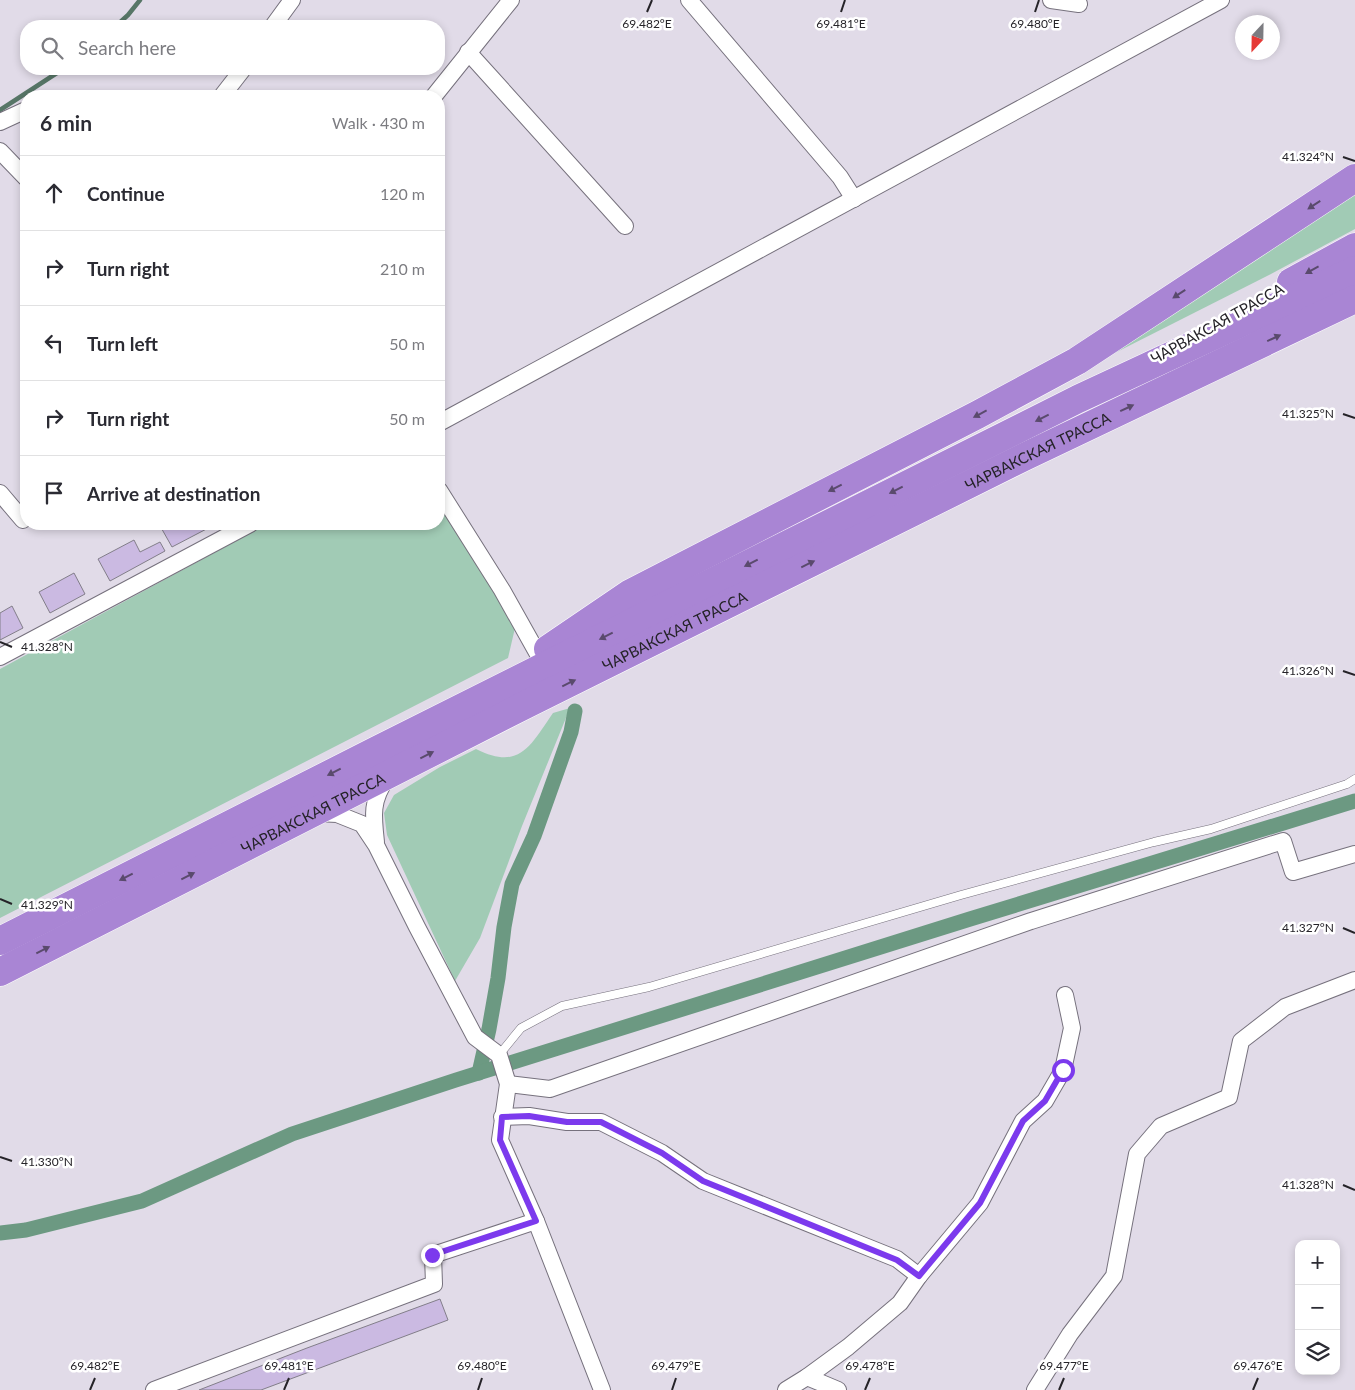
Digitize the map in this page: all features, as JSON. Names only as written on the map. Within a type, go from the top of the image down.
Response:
[{"type":"highway","points":[[498,690],[538,656],[629,594],[978,416],[1077,361],[1355,178]]},
{"type":"highway","name":"ЧАРВАКСАЯ ТРАССА","points":[[1078,399],[1355,247]]},
{"type":"highway","name":"ЧАРВАКСКАЯ ТРАССА","points":[[0,941],[1078,399],[1355,270]]},
{"type":"highway","name":"ЧАРВАКСКАЯ ТРАССА","points":[[0,972],[534,700],[1006,466],[1355,299]]},
{"type":"street","points":[[277,20],[292,0]]},
{"type":"street","points":[[439,90],[511,0]]},
{"type":"street","points":[[689,0],[840,177],[854,199]]},
{"type":"street","points":[[1051,0],[1078,4]]},
{"type":"street","points":[[445,420],[1222,0]]},
{"type":"street","points":[[468,52],[625,226]]},
{"type":"street","points":[[227,90],[238,75]]},
{"type":"street","points":[[0,122],[20,113]]},
{"type":"street","points":[[0,151],[20,172]]},
{"type":"street","points":[[0,493],[20,516]]},
{"type":"street","points":[[445,500],[502,590],[538,656]]},
{"type":"street","points":[[0,657],[239,530]]},
{"type":"street","points":[[376,845],[374,805],[380,788],[390,774]]},
{"type":"street","points":[[308,816],[318,813],[346,817],[362,824],[376,845],[417,928],[475,1037],[500,1056],[508,1084],[500,1140],[536,1221],[602,1390]]},
{"type":"street","points":[[508,1084],[550,1089],[1022,925],[1283,841],[1292,872],[1355,854]]},
{"type":"street","points":[[1036,1390],[1070,1334],[1114,1276],[1137,1154],[1161,1126],[1229,1097],[1241,1041],[1285,1007],[1355,980]]},
{"type":"street","points":[[786,1390],[808,1377],[900,1303],[919,1276],[980,1203],[1023,1121],[1045,1101],[1063,1070],[1072,1028],[1065,995]]},
{"type":"street","points":[[502,1117],[529,1116],[567,1122],[601,1122],[662,1153],[703,1181],[897,1260],[919,1276]]},
{"type":"street","points":[[154,1390],[434,1284],[432,1255],[536,1221]]},
{"type":"street","points":[[808,1377],[838,1390]]},
{"type":"lane","points":[[500,1056],[521,1028],[562,1006],[648,987],[962,895],[1154,842],[1211,829],[1346,784],[1355,779]]},
{"type":"green space","points":[[1355,188],[1355,229],[1093,364]]},
{"type":"green space","points":[[445,511],[472,549],[515,628],[508,658],[0,918],[0,669],[256,530],[445,530]]},
{"type":"green space","points":[[570,708],[522,826],[480,938],[455,981],[387,835],[384,813],[394,795],[440,767],[476,749],[503,757],[514,756],[522,752],[530,745],[553,713]]},
{"type":"building","points":[[162,530],[205,530],[172,547]]},
{"type":"building","points":[[134,540],[140,552],[160,542],[165,551],[110,581],[98,559]]},
{"type":"building","points":[[74,573],[85,594],[50,613],[39,592]]},
{"type":"building","points":[[12,606],[23,628],[0,640],[0,613]]},
{"type":"building","points":[[440,1299],[448,1320],[261,1390],[199,1390],[307,1348]]},
{"type":"waterway","points":[[123,20],[140,0]]},
{"type":"waterway","points":[[31,90],[54,75]]},
{"type":"waterway","points":[[0,110],[20,97]]},
{"type":"waterway","points":[[479,1073],[498,978],[504,927],[512,884],[534,836],[571,732],[575,711]]},
{"type":"waterway","points":[[0,1233],[26,1230],[142,1201],[292,1134],[456,1080],[1355,801]]},
{"type":"route","points":[[432,1255],[536,1221],[500,1140],[502,1117],[529,1116],[567,1122],[601,1122],[662,1153],[703,1181],[897,1260],[919,1276],[980,1203],[1023,1121],[1045,1101],[1063,1070]]}]
